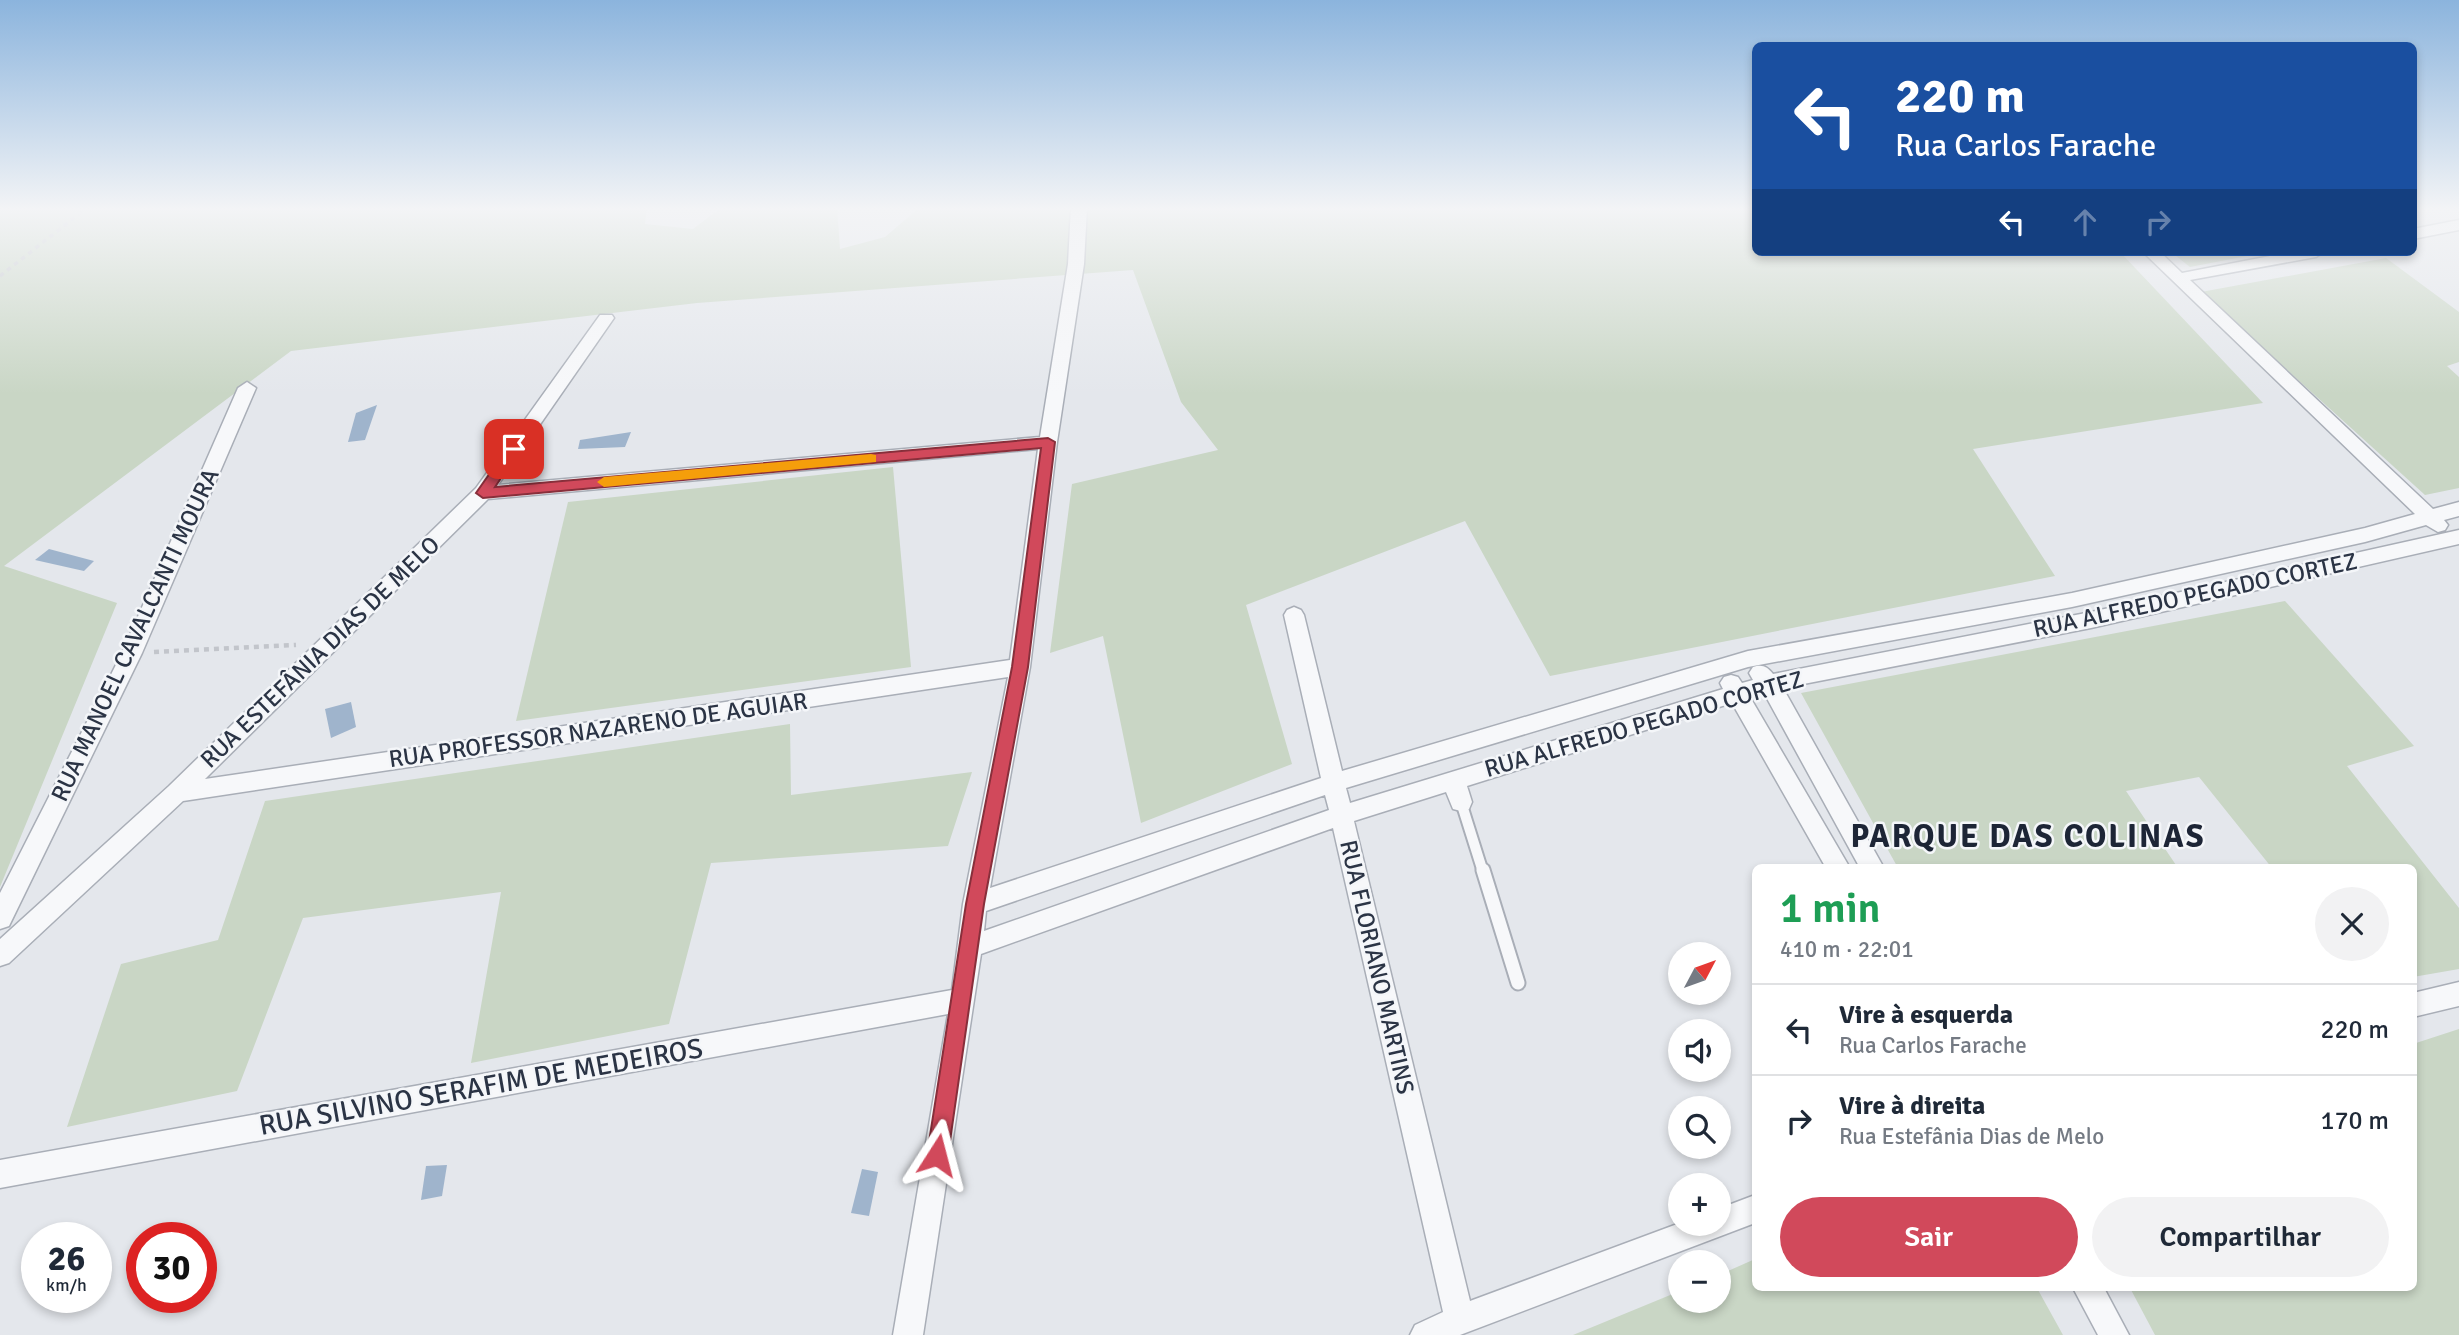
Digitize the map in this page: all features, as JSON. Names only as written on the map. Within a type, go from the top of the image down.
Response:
[{"type":"street","points":[[908,1335],[975,904],[1020,667],[1048,442],[1075,269]]},
{"type":"street","points":[[2169,269],[2457,541]]},
{"type":"street","points":[[2178,278],[2224,269]]},
{"type":"street","name":"RUA ESTEFÂNIA DIAS DE MELO","points":[[0,955],[177,793],[483,493],[606,318]]},
{"type":"street","name":"RUA MANOEL CAVALCANTI MOURA","points":[[0,918],[132,653],[247,388]]},
{"type":"street","points":[[483,493],[1048,442]]},
{"type":"street","name":"RUA ALFREDO PEGADO CORTEZ","points":[[975,904],[1333,783],[1748,659],[2072,600],[2365,535],[2459,509]]},
{"type":"street","name":"RUA ALFREDO PEGADO CORTEZ","points":[[969,947],[1342,815],[1739,691],[1988,638],[2091,620],[2457,541]]},
{"type":"street","points":[[2072,600],[2091,620]]},
{"type":"street","name":"RUA FLORIANO MARTINS","points":[[1294,615],[1460,1320]]},
{"type":"street","points":[[1748,659],[1769,683],[1870,864]]},
{"type":"street","name":"RUA PROFESSOR NAZARENO DE AGUIAR","points":[[177,793],[1020,667]]},
{"type":"street","points":[[1718,668],[1739,691],[1836,864]]},
{"type":"street","points":[[1454,780],[1461,802]]},
{"type":"street","points":[[2417,1004],[2459,994]]},
{"type":"street","name":"RUA SILVINO SERAFIM DE MEDEIROS","points":[[0,1174],[962,1000]]},
{"type":"street","points":[[1731,1218],[1752,1210]]},
{"type":"street","points":[[1425,1335],[1683,1236]]},
{"type":"street","points":[[2090,1291],[2114,1335]]},
{"type":"lane","points":[[1461,802],[1518,983]]},
{"type":"path","points":[[132,653],[330,643]]},
{"type":"green space","points":[[0,269],[2136,269],[2263,403],[1973,449],[2055,576],[1550,676],[1465,521],[1246,605],[1292,764],[1141,823],[1103,636],[1050,653],[1072,484],[1218,450],[1181,402],[1133,270],[697,303],[291,351],[4,566],[117,603],[0,887]]},
{"type":"green space","points":[[2325,269],[2401,269],[2459,312],[2459,362],[2447,366],[2459,377],[2459,488],[2425,495],[2201,292]]},
{"type":"green space","points":[[893,467],[911,667],[516,721],[568,502]]},
{"type":"green space","points":[[2285,601],[2414,746],[2347,766],[2459,908],[2459,969],[2417,976],[2417,864],[2269,864],[2199,777],[2126,791],[2175,864],[1896,864],[1801,693]]},
{"type":"green space","points":[[790,724],[791,795],[972,772],[948,846],[711,863],[669,1024],[471,1063],[501,892],[303,918],[237,1091],[67,1127],[121,964],[218,940],[265,801]]},
{"type":"green space","points":[[2459,1029],[2459,1335],[2155,1335],[2132,1291],[2417,1291],[2417,1043]]},
{"type":"green space","points":[[1752,1260],[1752,1291],[2039,1291],[2063,1335],[1573,1335],[1668,1296],[1668,1313],[1731,1313],[1731,1270]]},
{"type":"water","points":[[377,405],[365,440],[348,442],[356,413]]},
{"type":"water","points":[[631,432],[625,447],[578,449],[580,440]]},
{"type":"water","points":[[49,549],[94,561],[84,571],[35,560]]},
{"type":"water","points":[[351,702],[356,727],[331,738],[325,709]]},
{"type":"water","points":[[447,1165],[442,1196],[421,1200],[426,1166]]},
{"type":"water","points":[[862,1169],[878,1172],[869,1216],[851,1213]]},
{"type":"slow traffic","points":[[604,482],[871,458]]},
{"type":"district","name":"PARQUE DAS COLINAS","points":[[2028,836]]},
{"type":"route","points":[[514,449],[483,493],[1048,442],[1020,667],[975,904],[937,1155]]}]
